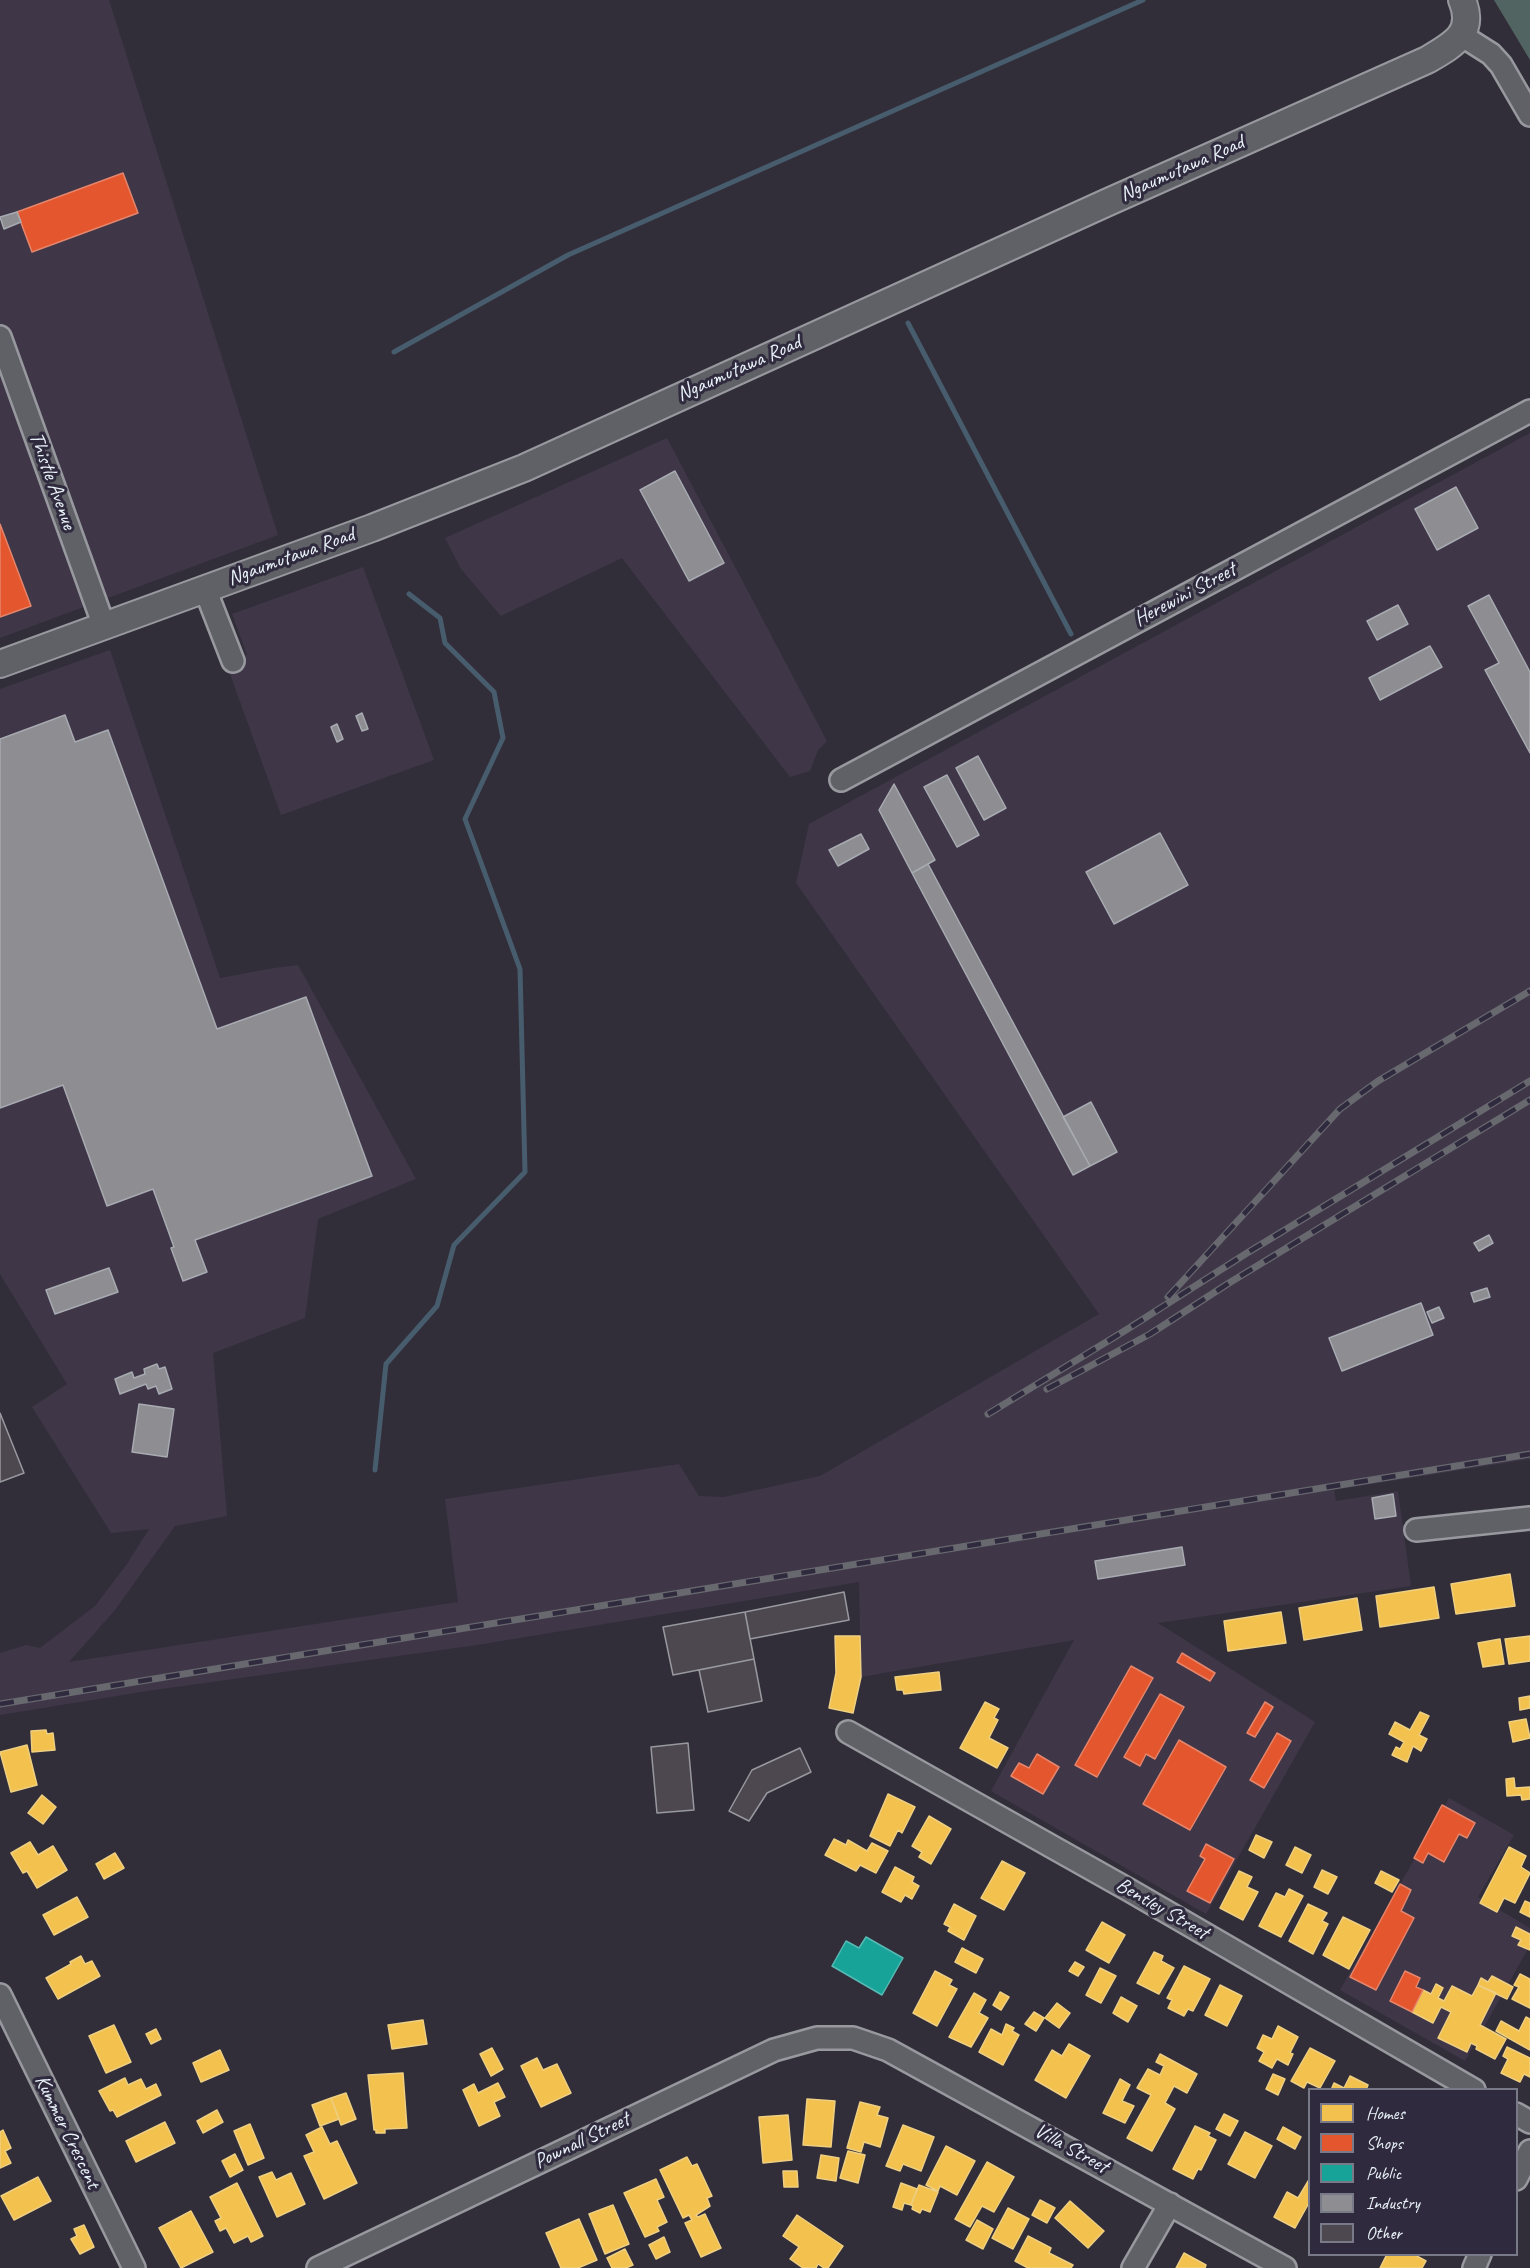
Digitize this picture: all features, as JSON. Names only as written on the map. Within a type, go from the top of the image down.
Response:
[{"type":"main road","points":[[1461,35],[1466,14],[1462,0]]},
{"type":"main road","name":"Ngaumutawa Road","points":[[0,664],[436,504],[524,468],[1084,213],[1427,60],[1444,50],[1461,35]]},
{"type":"street","points":[[1461,35],[1491,54],[1501,66],[1530,115]]},
{"type":"street","name":"Thistle Avenue","points":[[0,339],[104,626]]},
{"type":"street","name":"Herewini Street","points":[[841,780],[1530,411]]},
{"type":"street","points":[[205,589],[233,661]]},
{"type":"street","points":[[1416,1530],[1530,1518]]},
{"type":"street","name":"Bentley Street","points":[[848,1731],[1471,2088]]},
{"type":"street","name":"Kummer Crescent","points":[[0,1995],[134,2268]]},
{"type":"street","name":"Pownall Street","points":[[318,2268],[774,2050],[817,2038],[853,2038]]},
{"type":"street","name":"Villa Street","points":[[853,2038],[888,2050],[933,2073],[1285,2268]]},
{"type":"street","points":[[1518,2175],[1530,2151]]},
{"type":"street","points":[[1132,2268],[1170,2204]]},
{"type":"shaded area","points":[[0,0],[109,0],[278,535],[0,638]]},
{"type":"shaded area","points":[[1494,0],[1530,0],[1530,60]]},
{"type":"shaded area","points":[[1530,433],[1530,1459],[1334,1490],[1336,1501],[1398,1491],[1411,1586],[1158,1623],[1315,1722],[1206,1914],[991,1791],[1074,1640],[861,1677],[859,1582],[477,1645],[147,1691],[0,1715],[0,1653],[26,1645],[40,1648],[95,1606],[127,1564],[149,1529],[111,1533],[32,1407],[67,1384],[0,1274],[0,689],[110,650],[220,978],[298,965],[416,1179],[318,1219],[305,1318],[213,1353],[227,1516],[175,1526],[115,1610],[69,1662],[458,1602],[445,1499],[679,1464],[699,1496],[724,1497],[820,1476],[1099,1314],[796,883],[809,824]]},
{"type":"shaded area","points":[[667,438],[827,741],[818,750],[810,771],[790,777],[622,558],[501,616],[461,569],[445,538]]},
{"type":"shaded area","points":[[363,567],[434,760],[281,815],[226,663],[247,655],[232,614]]},
{"type":"shaded area","points":[[1449,1798],[1514,1835],[1478,1897],[1530,1928],[1530,1945],[1465,2061],[1340,1990]]},
{"type":"building: Homes","points":[[1510,1574],[1515,1606],[1456,1614],[1451,1584]]},
{"type":"building: Homes","points":[[1434,1587],[1439,1618],[1380,1627],[1376,1596]]},
{"type":"building: Homes","points":[[1357,1598],[1362,1630],[1304,1640],[1299,1608]]},
{"type":"building: Homes","points":[[1281,1612],[1286,1643],[1228,1651],[1224,1621]]},
{"type":"building: Homes","points":[[835,1636],[860,1636],[861,1677],[853,1713],[829,1708],[836,1673]]},
{"type":"building: Homes","points":[[1530,1636],[1530,1661],[1509,1664],[1505,1639]]},
{"type":"building: Homes","points":[[1500,1639],[1504,1664],[1483,1667],[1478,1643]]},
{"type":"building: Homes","points":[[939,1672],[941,1690],[904,1694],[903,1690],[897,1690],[895,1677]]},
{"type":"building: Homes","points":[[1530,1696],[1530,1708],[1520,1710],[1519,1698]]},
{"type":"building: Homes","points":[[985,1702],[999,1709],[994,1718],[998,1720],[989,1738],[1008,1748],[997,1768],[960,1748]]},
{"type":"building: Homes","points":[[1420,1712],[1429,1716],[1419,1735],[1427,1739],[1421,1751],[1413,1746],[1407,1762],[1392,1755],[1396,1747],[1400,1749],[1404,1742],[1389,1734],[1395,1722],[1410,1730]]},
{"type":"building: Homes","points":[[1526,1719],[1530,1738],[1513,1742],[1509,1722]]},
{"type":"building: Homes","points":[[46,1730],[47,1734],[53,1733],[55,1750],[32,1752],[31,1731]]},
{"type":"building: Homes","points":[[27,1745],[37,1785],[11,1792],[0,1752]]},
{"type":"building: Homes","points":[[1514,1778],[1515,1788],[1530,1787],[1530,1799],[1522,1800],[1521,1795],[1507,1796],[1506,1779]]},
{"type":"building: Homes","points":[[888,1794],[915,1807],[902,1833],[898,1830],[890,1846],[870,1836]]},
{"type":"building: Homes","points":[[42,1795],[56,1807],[43,1824],[28,1813]]},
{"type":"building: Homes","points":[[929,1816],[951,1829],[931,1864],[919,1857],[922,1852],[912,1846]]},
{"type":"building: Homes","points":[[1256,1835],[1272,1842],[1264,1858],[1249,1850]]},
{"type":"building: Homes","points":[[834,1839],[846,1845],[848,1840],[867,1851],[872,1843],[888,1851],[876,1873],[860,1865],[856,1871],[825,1855]]},
{"type":"building: Homes","points":[[30,1842],[38,1855],[53,1846],[67,1870],[37,1888],[27,1871],[23,1873],[11,1853]]},
{"type":"building: Homes","points":[[1295,1847],[1311,1855],[1302,1873],[1286,1865]]},
{"type":"building: Homes","points":[[1509,1847],[1526,1856],[1521,1867],[1530,1873],[1515,1903],[1504,1898],[1497,1912],[1480,1903]]},
{"type":"building: Homes","points":[[115,1853],[124,1868],[104,1879],[96,1864]]},
{"type":"building: Homes","points":[[1002,1861],[1025,1873],[1004,1910],[981,1898]]},
{"type":"building: Homes","points":[[895,1867],[914,1877],[912,1882],[919,1886],[912,1899],[905,1895],[901,1902],[882,1892]]},
{"type":"building: Homes","points":[[1322,1870],[1337,1877],[1328,1894],[1314,1887]]},
{"type":"building: Homes","points":[[1239,1871],[1252,1877],[1247,1887],[1258,1892],[1243,1920],[1220,1908]]},
{"type":"building: Homes","points":[[1381,1871],[1399,1880],[1392,1892],[1375,1883]]},
{"type":"building: Homes","points":[[1289,1889],[1303,1896],[1281,1937],[1259,1926],[1276,1893],[1285,1897]]},
{"type":"building: Homes","points":[[77,1897],[88,1917],[54,1935],[43,1915]]},
{"type":"building: Homes","points":[[1525,1901],[1530,1903],[1530,1917],[1520,1912]]},
{"type":"building: Homes","points":[[954,1904],[976,1916],[964,1940],[948,1931],[950,1927],[944,1924]]},
{"type":"building: Homes","points":[[1308,1904],[1327,1913],[1322,1921],[1328,1924],[1313,1954],[1289,1941]]},
{"type":"building: Homes","points":[[1343,1917],[1370,1930],[1349,1969],[1323,1955]]},
{"type":"building: Homes","points":[[1102,1922],[1125,1935],[1109,1963],[1086,1950]]},
{"type":"building: Homes","points":[[1516,1927],[1530,1934],[1530,1950],[1518,1945],[1521,1940],[1512,1936]]},
{"type":"building: Homes","points":[[962,1948],[983,1959],[976,1973],[955,1962]]},
{"type":"building: Homes","points":[[1154,1952],[1163,1956],[1161,1961],[1174,1968],[1159,1994],[1137,1983]]},
{"type":"building: Homes","points":[[81,1956],[85,1964],[92,1961],[100,1976],[58,1999],[46,1978]]},
{"type":"building: Homes","points":[[1075,1962],[1084,1967],[1078,1976],[1069,1971]]},
{"type":"building: Homes","points":[[1184,1966],[1210,1979],[1193,2011],[1188,2009],[1184,2016],[1168,2008],[1172,2000],[1167,1998]]},
{"type":"building: Homes","points":[[1100,1968],[1116,1976],[1101,2003],[1086,1995]]},
{"type":"building: Homes","points":[[935,1971],[952,1980],[949,1985],[957,1989],[937,2026],[913,2013]]},
{"type":"building: Homes","points":[[1520,1974],[1530,1979],[1530,2008],[1512,1999],[1519,1987],[1514,1985]]},
{"type":"building: Homes","points":[[1492,1976],[1513,1987],[1507,1999],[1478,1985],[1481,1978],[1488,1982]]},
{"type":"building: Homes","points":[[1436,1984],[1443,1988],[1438,1998],[1444,2001],[1452,1986],[1472,1996],[1478,1985],[1496,1993],[1480,2025],[1506,2039],[1495,2059],[1476,2049],[1477,2046],[1471,2043],[1467,2052],[1438,2038],[1451,2012],[1441,2007],[1433,2023],[1412,2012],[1423,1990],[1431,1994]]},
{"type":"building: Homes","points":[[1220,1985],[1242,1996],[1227,2026],[1205,2015]]},
{"type":"building: Homes","points":[[1000,1992],[1009,1997],[1001,2010],[993,2005]]},
{"type":"building: Homes","points":[[974,1993],[986,2000],[979,2013],[988,2018],[971,2047],[949,2037]]},
{"type":"building: Homes","points":[[1121,1997],[1137,2006],[1128,2022],[1113,2013]]},
{"type":"building: Homes","points":[[1057,2003],[1070,2013],[1059,2028],[1045,2018]]},
{"type":"building: Homes","points":[[1034,2012],[1044,2018],[1036,2031],[1025,2024]]},
{"type":"building: Homes","points":[[1526,2017],[1530,2019],[1530,2050],[1496,2031],[1501,2021],[1519,2031]]},
{"type":"building: Homes","points":[[423,2020],[427,2044],[392,2049],[388,2025]]},
{"type":"building: Homes","points":[[1006,2024],[1014,2028],[1012,2031],[1019,2035],[1003,2065],[979,2052],[991,2029],[1002,2035]]},
{"type":"building: Homes","points":[[114,2025],[131,2062],[106,2073],[89,2036]]},
{"type":"building: Homes","points":[[1278,2026],[1298,2037],[1290,2053],[1293,2054],[1288,2065],[1277,2059],[1272,2068],[1259,2061],[1264,2052],[1257,2048],[1263,2035],[1272,2039]]},
{"type":"building: Homes","points":[[156,2029],[161,2039],[151,2044],[146,2034]]},
{"type":"building: Homes","points":[[1069,2044],[1090,2056],[1066,2098],[1035,2080],[1052,2050],[1062,2056]]},
{"type":"building: Homes","points":[[1507,2047],[1530,2058],[1530,2077],[1524,2074],[1520,2082],[1501,2073],[1508,2059],[1503,2056]]},
{"type":"building: Homes","points":[[492,2048],[503,2069],[491,2076],[480,2054]]},
{"type":"building: Homes","points":[[1310,2048],[1335,2061],[1320,2088],[1307,2082],[1304,2088],[1291,2081]]},
{"type":"building: Homes","points":[[220,2050],[229,2070],[201,2082],[193,2063]]},
{"type":"building: Homes","points":[[1160,2054],[1197,2074],[1187,2093],[1174,2086],[1165,2103],[1175,2109],[1152,2151],[1127,2138],[1151,2095],[1137,2088],[1148,2069],[1160,2075],[1164,2066],[1156,2062]]},
{"type":"building: Homes","points":[[537,2058],[543,2070],[557,2064],[571,2093],[541,2107],[521,2066]]},
{"type":"building: Homes","points":[[403,2073],[407,2128],[385,2129],[385,2133],[376,2133],[368,2075]]},
{"type":"building: Homes","points":[[1273,2074],[1285,2079],[1278,2095],[1266,2089]]},
{"type":"building: Homes","points":[[1350,2076],[1368,2085],[1367,2088],[1344,2088]]},
{"type":"building: Homes","points":[[125,2078],[128,2085],[141,2079],[146,2089],[156,2084],[161,2095],[117,2117],[113,2110],[110,2111],[99,2091]]},
{"type":"building: Homes","points":[[1120,2079],[1130,2085],[1122,2101],[1134,2106],[1125,2123],[1103,2113]]},
{"type":"building: Homes","points":[[498,2083],[505,2097],[494,2102],[500,2116],[479,2126],[463,2090],[474,2084],[478,2093]]},
{"type":"building: Homes","points":[[1334,2083],[1344,2088],[1332,2088]]},
{"type":"building: Homes","points":[[346,2093],[356,2119],[341,2125],[331,2098]]},
{"type":"building: Homes","points":[[331,2098],[339,2119],[320,2126],[312,2105]]},
{"type":"building: Homes","points":[[807,2099],[835,2101],[831,2147],[803,2145]]},
{"type":"building: Homes","points":[[860,2102],[880,2107],[877,2115],[888,2118],[880,2147],[864,2142],[861,2152],[847,2148]]},
{"type":"building: Homes","points":[[217,2110],[223,2122],[203,2133],[197,2121]]},
{"type":"building: Homes","points":[[1224,2114],[1238,2121],[1230,2136],[1216,2129]]},
{"type":"building: Homes","points":[[788,2115],[792,2160],[763,2163],[759,2117]]},
{"type":"building: Homes","points":[[165,2122],[175,2143],[136,2162],[126,2141]]},
{"type":"building: Homes","points":[[250,2124],[264,2158],[248,2165],[234,2131]]},
{"type":"building: Homes","points":[[903,2125],[934,2137],[921,2171],[903,2164],[900,2171],[886,2166]]},
{"type":"building: Homes","points":[[1195,2126],[1210,2133],[1208,2136],[1216,2140],[1201,2170],[1198,2169],[1193,2179],[1173,2169]]},
{"type":"building: Homes","points":[[322,2127],[330,2144],[337,2141],[357,2183],[324,2199],[304,2156],[314,2152],[306,2135]]},
{"type":"building: Homes","points":[[1283,2127],[1301,2137],[1295,2149],[1277,2139]]},
{"type":"building: Homes","points":[[3,2130],[11,2148],[5,2151],[11,2163],[0,2168],[0,2132]]},
{"type":"building: Homes","points":[[1245,2132],[1272,2146],[1255,2178],[1228,2164]]},
{"type":"building: Homes","points":[[946,2146],[975,2161],[957,2195],[940,2186],[938,2191],[926,2185]]},
{"type":"building: Homes","points":[[848,2151],[865,2155],[858,2183],[840,2178]]},
{"type":"building: Homes","points":[[235,2154],[243,2170],[230,2177],[222,2161]]},
{"type":"building: Homes","points":[[821,2155],[839,2158],[836,2181],[817,2178]]},
{"type":"building: Homes","points":[[687,2157],[692,2166],[697,2164],[712,2196],[707,2198],[710,2206],[696,2215],[698,2217],[705,2214],[721,2248],[701,2257],[685,2223],[692,2220],[689,2215],[683,2218],[660,2170]]},
{"type":"building: Homes","points":[[987,2162],[1014,2177],[994,2212],[982,2206],[970,2227],[955,2219]]},
{"type":"building: Homes","points":[[783,2171],[797,2171],[798,2187],[784,2187]]},
{"type":"building: Homes","points":[[272,2172],[276,2180],[291,2173],[305,2204],[277,2217],[259,2177]]},
{"type":"building: Homes","points":[[38,2177],[51,2201],[14,2220],[1,2196]]},
{"type":"building: Homes","points":[[656,2179],[664,2197],[657,2200],[667,2222],[657,2227],[659,2231],[645,2237],[624,2193]]},
{"type":"building: Homes","points":[[1308,2181],[1308,2205],[1295,2228],[1274,2217],[1287,2192],[1298,2198]]},
{"type":"building: Homes","points":[[237,2183],[263,2236],[251,2242],[248,2236],[234,2243],[226,2228],[220,2231],[215,2221],[221,2218],[210,2197]]},
{"type":"building: Homes","points":[[901,2183],[917,2189],[911,2205],[904,2203],[902,2210],[893,2207]]},
{"type":"building: Homes","points":[[919,2185],[938,2192],[930,2212],[922,2209],[920,2213],[912,2209],[911,2205]]},
{"type":"building: Homes","points":[[1040,2200],[1055,2208],[1047,2223],[1032,2215]]},
{"type":"building: Homes","points":[[1070,2201],[1104,2231],[1088,2248],[1055,2218]]},
{"type":"building: Homes","points":[[613,2205],[629,2244],[605,2254],[589,2214]]},
{"type":"building: Homes","points":[[1008,2208],[1029,2219],[1013,2249],[992,2238]]},
{"type":"building: Homes","points":[[191,2211],[213,2252],[181,2268],[159,2228]]},
{"type":"building: Homes","points":[[797,2215],[843,2246],[828,2268],[818,2264],[816,2268],[803,2268],[790,2259],[799,2247],[783,2236]]},
{"type":"building: Homes","points":[[579,2219],[597,2260],[578,2268],[561,2268],[546,2233]]},
{"type":"building: Homes","points":[[977,2220],[993,2229],[983,2249],[966,2240]]},
{"type":"building: Homes","points":[[84,2225],[94,2247],[80,2254],[71,2239],[77,2236],[74,2229]]},
{"type":"building: Homes","points":[[1028,2236],[1051,2248],[1049,2253],[1073,2265],[1071,2268],[1028,2268],[1015,2261]]},
{"type":"building: Homes","points":[[664,2237],[670,2252],[656,2259],[649,2245]]},
{"type":"building: Homes","points":[[625,2249],[633,2265],[626,2268],[612,2268],[607,2258]]},
{"type":"building: Homes","points":[[1184,2253],[1206,2265],[1205,2268],[1176,2268]]},
{"type":"building: Homes","points":[[1386,2256],[1417,2256],[1426,2261],[1422,2268],[1380,2268]]},
{"type":"building: Shops","points":[[123,173],[138,213],[32,252],[17,212]]},
{"type":"building: Shops","points":[[0,524],[31,606],[0,617]]},
{"type":"building: Shops","points":[[1182,1653],[1215,1673],[1210,1681],[1177,1662]]},
{"type":"building: Shops","points":[[1131,1666],[1153,1678],[1097,1777],[1075,1765]]},
{"type":"building: Shops","points":[[1160,1694],[1184,1707],[1155,1759],[1146,1754],[1140,1766],[1124,1757]]},
{"type":"building: Shops","points":[[1265,1702],[1273,1707],[1255,1737],[1247,1733]]},
{"type":"building: Shops","points":[[1277,1733],[1291,1741],[1264,1788],[1250,1780]]},
{"type":"building: Shops","points":[[1179,1740],[1226,1767],[1190,1830],[1143,1804]]},
{"type":"building: Shops","points":[[1037,1754],[1059,1767],[1043,1794],[1011,1776],[1019,1763],[1029,1768]]},
{"type":"building: Shops","points":[[1442,1805],[1475,1823],[1467,1838],[1459,1834],[1444,1862],[1428,1853],[1423,1863],[1414,1858]]},
{"type":"building: Shops","points":[[1206,1844],[1234,1859],[1210,1903],[1187,1891],[1205,1859],[1200,1856]]},
{"type":"building: Shops","points":[[1400,1884],[1411,1890],[1401,1911],[1414,1918],[1376,1990],[1350,1977]]},
{"type":"building: Shops","points":[[1405,1971],[1420,1978],[1416,1987],[1423,1990],[1412,2012],[1390,2001]]},
{"type":"building: Public","points":[[866,1937],[903,1958],[882,1995],[832,1966],[846,1941],[859,1948]]},
{"type":"building: Industry","points":[[17,212],[21,222],[4,229],[0,217]]},
{"type":"building: Industry","points":[[675,471],[724,563],[689,581],[640,490]]},
{"type":"building: Industry","points":[[1456,487],[1478,528],[1437,550],[1415,509]]},
{"type":"building: Industry","points":[[1489,595],[1530,672],[1530,753],[1485,670],[1499,663],[1468,606]]},
{"type":"building: Industry","points":[[1398,605],[1408,624],[1377,640],[1367,621]]},
{"type":"building: Industry","points":[[1430,646],[1442,667],[1380,700],[1369,678]]},
{"type":"building: Industry","points":[[362,713],[368,729],[362,731],[356,716]]},
{"type":"building: Industry","points":[[65,715],[75,742],[108,730],[217,1029],[306,997],[372,1176],[195,1240],[207,1272],[183,1281],[171,1248],[174,1247],[153,1189],[107,1206],[63,1085],[0,1108],[0,739]]},
{"type":"building: Industry","points":[[337,724],[343,739],[337,742],[331,727]]},
{"type":"building: Industry","points":[[978,756],[1006,808],[984,820],[956,768]]},
{"type":"building: Industry","points":[[947,775],[979,835],[957,847],[924,787]]},
{"type":"building: Industry","points":[[894,784],[935,860],[912,873],[879,810]]},
{"type":"building: Industry","points":[[1160,833],[1188,885],[1114,924],[1086,872]]},
{"type":"building: Industry","points":[[861,834],[869,849],[838,866],[829,850]]},
{"type":"building: Industry","points":[[928,864],[1090,1166],[1073,1175],[912,873]]},
{"type":"building: Industry","points":[[1091,1102],[1117,1152],[1090,1166],[1063,1117]]},
{"type":"building: Industry","points":[[1489,1235],[1493,1243],[1479,1251],[1474,1243]]},
{"type":"building: Industry","points":[[109,1268],[118,1292],[55,1314],[46,1290]]},
{"type":"building: Industry","points":[[1487,1288],[1490,1297],[1474,1302],[1471,1293]]},
{"type":"building: Industry","points":[[1421,1303],[1433,1335],[1342,1371],[1329,1338]]},
{"type":"building: Industry","points":[[1439,1307],[1444,1318],[1432,1323],[1427,1312]]},
{"type":"building: Industry","points":[[157,1364],[159,1369],[165,1367],[172,1389],[159,1394],[156,1386],[148,1389],[146,1384],[120,1394],[115,1379],[132,1372],[134,1378],[145,1374],[144,1369]]},
{"type":"building: Industry","points":[[139,1404],[174,1409],[167,1457],[132,1452]]},
{"type":"building: Industry","points":[[1393,1494],[1396,1516],[1375,1519],[1372,1498]]},
{"type":"building: Industry","points":[[1182,1547],[1185,1565],[1098,1579],[1095,1561]]},
{"type":"building: Other","points":[[0,1413],[24,1473],[0,1482]]},
{"type":"building: Other","points":[[844,1592],[849,1620],[750,1639],[745,1612]]},
{"type":"building: Other","points":[[745,1612],[754,1659],[673,1675],[663,1627]]},
{"type":"building: Other","points":[[754,1659],[762,1701],[708,1712],[699,1670]]},
{"type":"building: Other","points":[[688,1743],[694,1810],[657,1813],[651,1747]]},
{"type":"building: Other","points":[[800,1748],[811,1772],[767,1793],[749,1821],[729,1811],[752,1770]]},
{"type":"waterway","points":[[394,352],[568,255],[1143,0]]},
{"type":"waterway","points":[[908,323],[1071,634]]},
{"type":"waterway","points":[[375,1470],[386,1364],[437,1306],[454,1245],[525,1172],[520,969],[465,819],[503,738],[494,692],[445,643],[440,618],[409,594]]},
{"type":"railway","points":[[1168,1297],[1340,1109],[1378,1081],[1530,991]]},
{"type":"railway","points":[[988,1414],[1530,1081]]},
{"type":"railway","points":[[1047,1389],[1150,1334],[1229,1283],[1530,1100]]},
{"type":"railway","points":[[0,1704],[1530,1454]]}]
